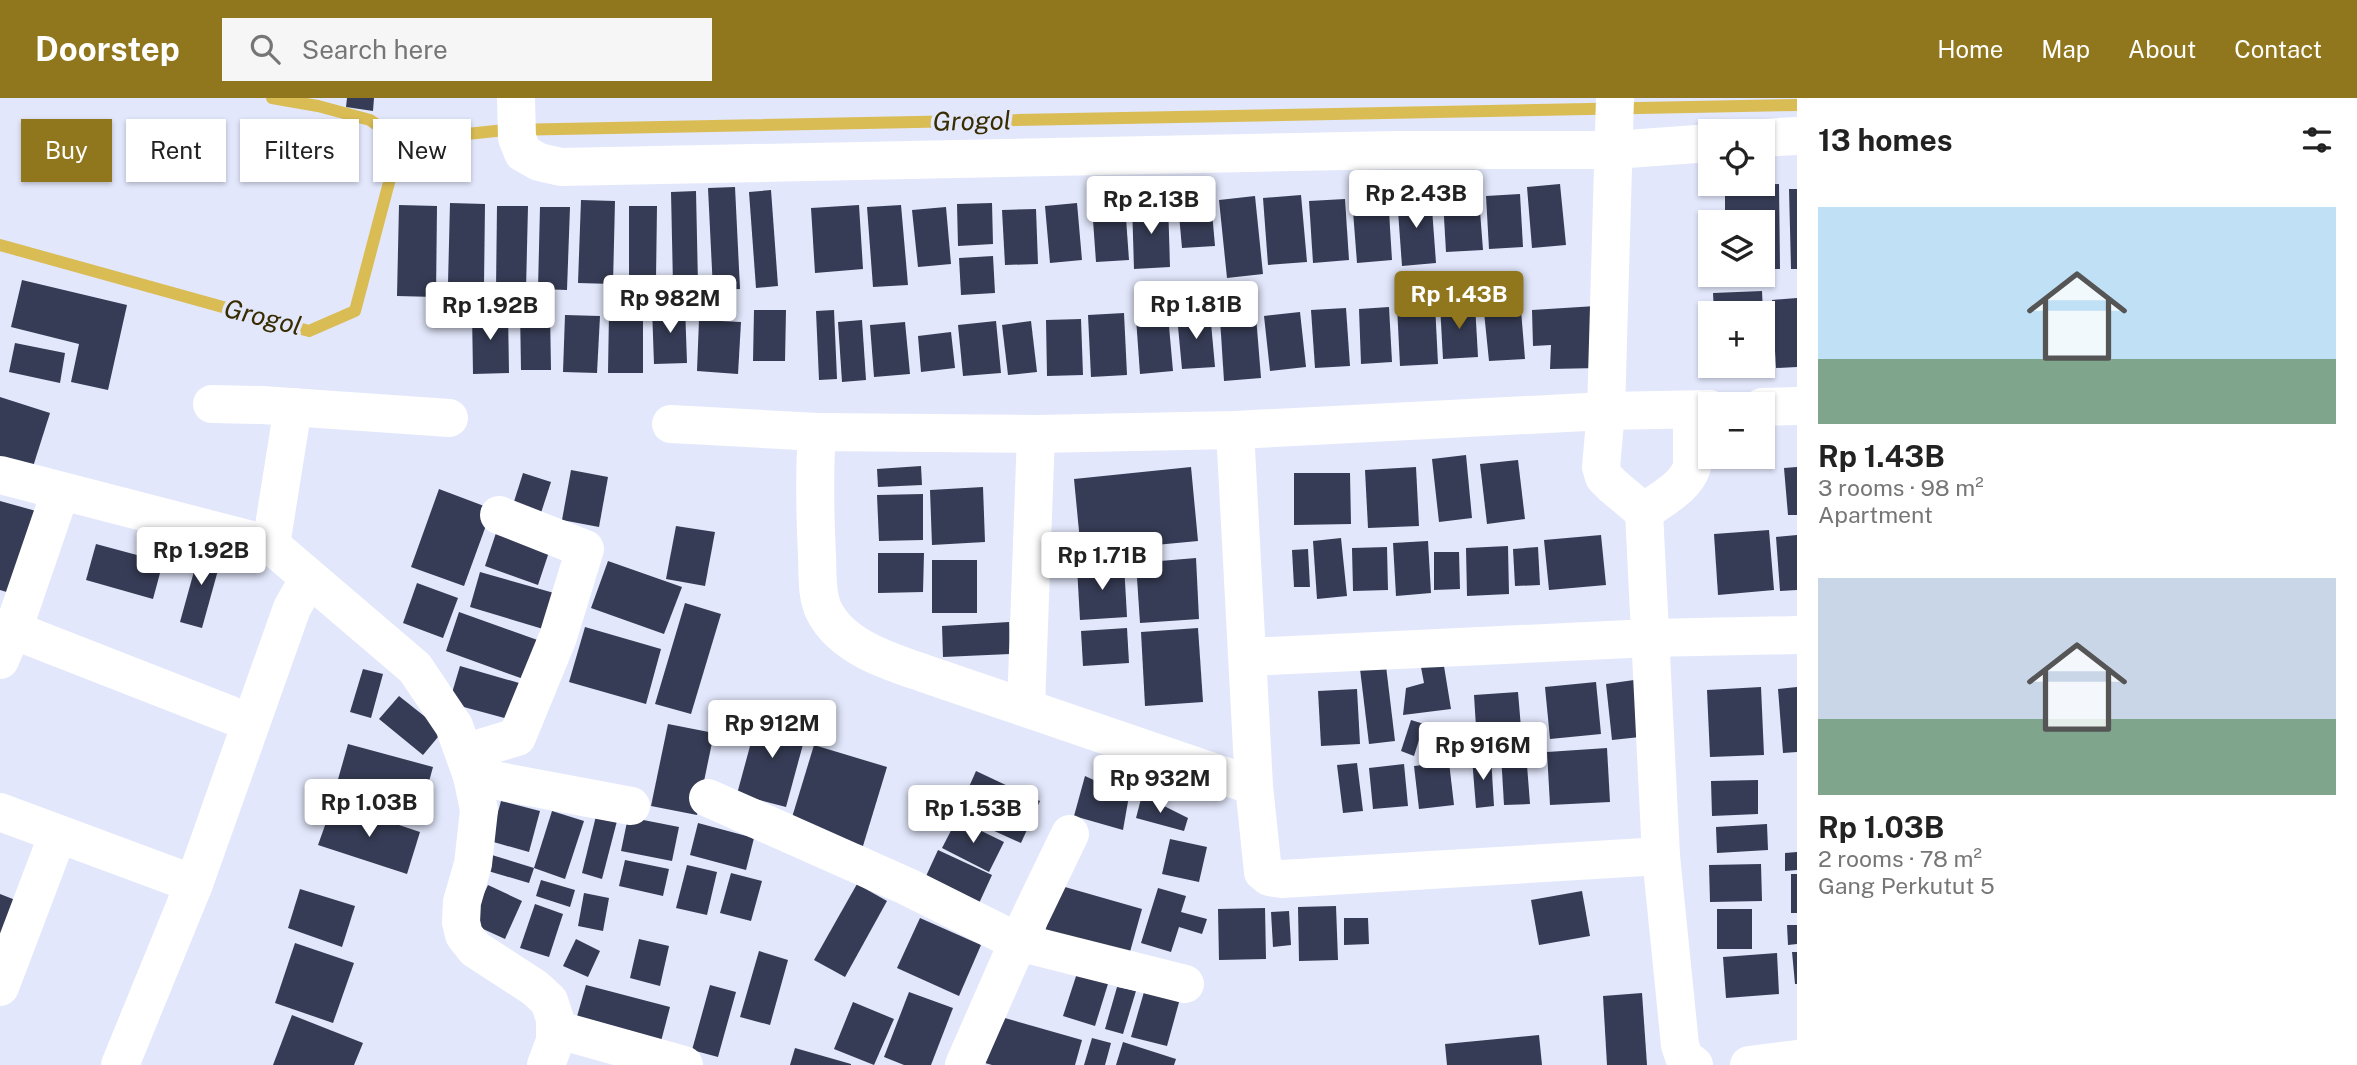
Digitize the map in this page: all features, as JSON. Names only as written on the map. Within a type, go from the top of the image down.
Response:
[{"type":"street","points":[[1615,98],[1606,411],[1601,467],[1604,477],[1644,512],[1661,856],[1680,1045],[1684,1057],[1694,1065]]},
{"type":"street","points":[[517,120],[523,153],[561,167],[1698,143]]},
{"type":"street","points":[[1775,137],[1797,136]]},
{"type":"street","points":[[212,404],[449,418]]},
{"type":"street","points":[[1775,407],[1797,406]]},
{"type":"street","points":[[271,545],[293,407]]},
{"type":"street","points":[[671,424],[817,432],[1036,434],[1235,430],[1606,411],[1698,410]]},
{"type":"street","points":[[1644,512],[1684,483],[1689,476],[1698,429]]},
{"type":"street","points":[[1235,430],[1254,786],[1261,865],[1264,872],[1269,877],[1282,879],[1661,856]]},
{"type":"street","points":[[817,432],[814,504],[819,590],[824,610],[837,628],[855,643],[881,658],[1254,786]]},
{"type":"street","points":[[1026,707],[1036,434]]},
{"type":"street","points":[[0,475],[60,493],[271,545],[415,668],[454,726],[468,764],[479,810],[473,864],[462,902],[461,922],[464,935],[475,949],[535,988],[549,1001],[555,1020],[550,1047],[684,1065]]},
{"type":"street","points":[[60,493],[6,645],[251,723]]},
{"type":"street","points":[[468,764],[517,737],[558,637],[585,549],[499,515]]},
{"type":"street","points":[[120,1065],[194,884],[292,608],[309,578]]},
{"type":"street","points":[[1248,657],[1650,638],[1797,635]]},
{"type":"street","points":[[468,764],[631,806]]},
{"type":"street","points":[[708,798],[906,886],[1018,942],[1185,985]]},
{"type":"street","points":[[0,812],[194,884]]},
{"type":"street","points":[[0,987],[58,834]]},
{"type":"street","points":[[964,1065],[1018,942],[1070,834]]},
{"type":"street","points":[[1749,1065],[1797,1059]]},
{"type":"building","points":[[347,98],[374,98],[373,111],[346,107]]},
{"type":"building","points":[[1560,184],[1566,245],[1532,248],[1527,187]]},
{"type":"building","points":[[1775,184],[1779,184],[1780,269],[1775,269],[1775,210],[1725,210],[1725,196],[1775,196]]},
{"type":"building","points":[[735,187],[740,289],[713,290],[708,188]]},
{"type":"building","points":[[1789,189],[1797,189],[1797,269],[1791,269]]},
{"type":"building","points":[[771,190],[778,286],[756,288],[749,192]]},
{"type":"building","points":[[696,191],[698,285],[673,285],[671,192]]},
{"type":"building","points":[[1520,194],[1523,247],[1489,249],[1486,196]]},
{"type":"building","points":[[1301,195],[1307,262],[1268,265],[1263,198]]},
{"type":"building","points":[[1388,195],[1392,260],[1357,263],[1352,198]]},
{"type":"building","points":[[1431,195],[1436,263],[1402,266],[1397,197]]},
{"type":"building","points":[[1255,196],[1263,274],[1227,278],[1219,200]]},
{"type":"building","points":[[1479,198],[1483,250],[1446,252],[1443,200]]},
{"type":"building","points":[[1345,199],[1349,260],[1313,263],[1309,201]]},
{"type":"building","points":[[581,200],[615,201],[613,284],[578,283]]},
{"type":"building","points":[[1211,201],[1215,246],[1182,248],[1178,204]]},
{"type":"building","points":[[450,203],[485,204],[484,284],[448,284]]},
{"type":"building","points":[[992,203],[993,244],[958,246],[957,204]]},
{"type":"building","points":[[1077,203],[1082,260],[1050,263],[1045,206]]},
{"type":"building","points":[[1168,203],[1170,267],[1134,269],[1132,204]]},
{"type":"building","points":[[1125,204],[1129,260],[1096,262],[1092,206]]},
{"type":"building","points":[[399,205],[437,206],[436,297],[397,296]]},
{"type":"building","points":[[859,205],[863,269],[815,273],[811,208]]},
{"type":"building","points":[[901,205],[908,285],[873,287],[867,207]]},
{"type":"building","points":[[497,206],[528,206],[526,290],[496,290]]},
{"type":"building","points":[[629,206],[657,206],[656,279],[629,279]]},
{"type":"building","points":[[540,207],[570,207],[567,290],[538,289]]},
{"type":"building","points":[[946,207],[951,264],[918,267],[912,210]]},
{"type":"building","points":[[1036,209],[1038,264],[1005,265],[1002,210]]},
{"type":"building","points":[[993,256],[995,293],[961,295],[959,258]]},
{"type":"building","points":[[22,280],[127,305],[108,390],[71,382],[79,344],[11,327]]},
{"type":"building","points":[[1762,291],[1762,301],[1713,301],[1713,293]]},
{"type":"building","points":[[1797,298],[1797,367],[1776,368],[1775,301],[1772,300]]},
{"type":"building","points":[[1435,304],[1438,364],[1400,366],[1397,306]]},
{"type":"building","points":[[1475,304],[1478,357],[1443,359],[1440,305]]},
{"type":"building","points":[[685,306],[687,363],[654,364],[652,308]]},
{"type":"building","points":[[1596,306],[1598,368],[1550,369],[1551,345],[1533,346],[1532,310]]},
{"type":"building","points":[[1389,307],[1392,362],[1361,364],[1359,309]]},
{"type":"building","points":[[1346,308],[1350,366],[1315,368],[1311,310]]},
{"type":"building","points":[[520,310],[550,311],[551,370],[521,370]]},
{"type":"building","points":[[754,310],[786,310],[785,361],[753,361]]},
{"type":"building","points":[[834,310],[837,379],[819,380],[816,311]]},
{"type":"building","points":[[1521,310],[1525,359],[1489,361],[1484,312]]},
{"type":"building","points":[[508,311],[509,373],[473,374],[472,312]]},
{"type":"building","points":[[1210,312],[1215,367],[1182,369],[1177,316]]},
{"type":"building","points":[[1300,312],[1306,367],[1270,371],[1264,316]]},
{"type":"building","points":[[609,313],[643,314],[643,373],[608,373]]},
{"type":"building","points":[[1124,313],[1127,375],[1091,377],[1088,315]]},
{"type":"building","points":[[565,315],[600,316],[597,373],[563,372]]},
{"type":"building","points":[[1168,315],[1173,371],[1140,374],[1136,318]]},
{"type":"building","points":[[1256,316],[1261,378],[1224,381],[1220,319]]},
{"type":"building","points":[[1081,319],[1083,375],[1047,376],[1046,320]]},
{"type":"building","points":[[699,320],[741,322],[738,374],[697,371]]},
{"type":"building","points":[[862,320],[866,380],[842,382],[838,322]]},
{"type":"building","points":[[996,321],[1001,373],[963,376],[958,325]]},
{"type":"building","points":[[1031,321],[1037,372],[1008,375],[1002,325]]},
{"type":"building","points":[[905,322],[910,374],[874,377],[870,325]]},
{"type":"building","points":[[951,332],[955,368],[921,372],[918,336]]},
{"type":"building","points":[[15,343],[65,353],[60,383],[9,372]]},
{"type":"building","points":[[0,397],[50,413],[31,473],[0,463]]},
{"type":"building","points":[[1466,455],[1472,518],[1439,522],[1432,459]]},
{"type":"building","points":[[1518,460],[1525,519],[1487,524],[1480,464]]},
{"type":"building","points":[[921,466],[922,485],[878,487],[877,469]]},
{"type":"building","points":[[1191,467],[1198,541],[1081,552],[1074,479]]},
{"type":"building","points":[[1416,467],[1419,526],[1368,528],[1365,470]]},
{"type":"building","points":[[1797,467],[1797,515],[1788,515],[1784,468]]},
{"type":"building","points":[[571,470],[608,477],[599,527],[562,520]]},
{"type":"building","points":[[523,473],[551,482],[540,516],[512,508]]},
{"type":"building","points":[[1294,473],[1350,473],[1351,524],[1294,525]]},
{"type":"building","points":[[983,487],[985,542],[932,545],[930,490]]},
{"type":"building","points":[[439,489],[492,509],[464,586],[411,567]]},
{"type":"building","points":[[923,494],[923,540],[879,541],[877,495]]},
{"type":"building","points":[[0,501],[36,511],[13,594],[0,590]]},
{"type":"building","points":[[676,526],[715,532],[705,586],[666,579]]},
{"type":"building","points":[[498,527],[551,546],[538,585],[485,566]]},
{"type":"building","points":[[1769,530],[1774,590],[1718,595],[1714,534]]},
{"type":"building","points":[[1601,535],[1606,585],[1549,590],[1544,540]]},
{"type":"building","points":[[1797,535],[1797,590],[1780,591],[1776,537]]},
{"type":"building","points":[[1341,538],[1347,596],[1317,599],[1313,541]]},
{"type":"building","points":[[177,540],[194,544],[189,563],[172,558]]},
{"type":"building","points":[[1428,541],[1431,593],[1396,596],[1393,543]]},
{"type":"building","points":[[96,544],[163,562],[153,599],[86,580]]},
{"type":"building","points":[[201,546],[223,552],[202,628],[180,622]]},
{"type":"building","points":[[1508,546],[1509,594],[1467,596],[1466,548]]},
{"type":"building","points":[[1387,547],[1388,590],[1353,591],[1352,548]]},
{"type":"building","points":[[1538,547],[1540,585],[1515,586],[1513,549]]},
{"type":"building","points":[[1308,549],[1310,587],[1294,587],[1292,550]]},
{"type":"building","points":[[1434,552],[1459,552],[1460,589],[1434,590]]},
{"type":"building","points":[[878,553],[924,553],[923,592],[878,593]]},
{"type":"building","points":[[1196,558],[1199,619],[1140,623],[1136,563]]},
{"type":"building","points":[[932,560],[977,560],[977,613],[932,613]]},
{"type":"building","points":[[608,561],[682,587],[664,634],[591,608]]},
{"type":"building","points":[[1124,564],[1127,617],[1080,620],[1077,567]]},
{"type":"building","points":[[480,572],[554,593],[543,629],[470,607]]},
{"type":"building","points":[[417,583],[458,598],[443,638],[403,623]]},
{"type":"building","points":[[685,603],[721,614],[691,714],[655,704]]},
{"type":"building","points":[[459,612],[543,642],[529,681],[446,651]]},
{"type":"building","points":[[1009,622],[1010,654],[943,657],[942,626]]},
{"type":"building","points":[[585,627],[661,649],[646,704],[569,682]]},
{"type":"building","points":[[1127,628],[1129,663],[1083,666],[1081,631]]},
{"type":"building","points":[[1198,628],[1203,702],[1145,706],[1141,632]]},
{"type":"building","points":[[1443,660],[1451,709],[1403,715],[1406,688],[1424,683],[1420,662]]},
{"type":"building","points":[[460,666],[526,685],[516,721],[449,703]]},
{"type":"building","points":[[1386,666],[1395,741],[1369,744],[1360,669]]},
{"type":"building","points":[[363,669],[383,674],[371,718],[350,712]]},
{"type":"building","points":[[1634,680],[1640,737],[1612,740],[1606,684]]},
{"type":"building","points":[[1596,682],[1601,734],[1550,739],[1545,687]]},
{"type":"building","points":[[1761,687],[1764,755],[1710,757],[1707,690]]},
{"type":"building","points":[[1797,687],[1797,752],[1783,753],[1778,689]]},
{"type":"building","points":[[1357,689],[1360,744],[1321,746],[1318,691]]},
{"type":"building","points":[[1518,692],[1522,740],[1477,743],[1474,695]]},
{"type":"building","points":[[399,696],[443,731],[423,755],[379,719]]},
{"type":"building","points":[[759,713],[808,726],[786,807],[737,794]]},
{"type":"building","points":[[1411,720],[1424,724],[1414,756],[1401,751]]},
{"type":"building","points":[[668,724],[714,733],[697,815],[651,806]]},
{"type":"building","points":[[348,744],[433,767],[420,814],[335,790]]},
{"type":"building","points":[[814,745],[887,767],[863,846],[790,824]]},
{"type":"building","points":[[1607,748],[1610,802],[1550,805],[1547,752]]},
{"type":"building","points":[[1526,752],[1530,804],[1504,805],[1501,754]]},
{"type":"building","points":[[1491,757],[1494,806],[1476,808],[1472,758]]},
{"type":"building","points":[[1449,762],[1454,805],[1419,809],[1414,766]]},
{"type":"building","points":[[1357,763],[1363,811],[1343,813],[1337,765]]},
{"type":"building","points":[[1404,764],[1408,806],[1373,809],[1369,768]]},
{"type":"building","points":[[976,771],[1040,801],[1021,843],[957,814]]},
{"type":"building","points":[[1085,776],[1129,796],[1123,830],[1074,816]]},
{"type":"building","points":[[1758,780],[1758,814],[1712,816],[1711,781]]},
{"type":"building","points":[[1142,795],[1188,818],[1184,831],[1136,818]]},
{"type":"building","points":[[501,801],[540,811],[529,852],[490,841]]},
{"type":"building","points":[[333,803],[420,832],[407,874],[318,845]]},
{"type":"building","points":[[552,811],[584,821],[565,879],[534,868]]},
{"type":"building","points":[[596,816],[617,821],[602,879],[582,873]]},
{"type":"building","points":[[628,817],[679,827],[672,861],[621,851]]},
{"type":"building","points":[[957,819],[1004,842],[989,872],[942,848]]},
{"type":"building","points":[[698,823],[754,838],[746,870],[690,855]]},
{"type":"building","points":[[1767,824],[1768,850],[1717,853],[1716,827]]},
{"type":"building","points":[[1170,839],[1207,847],[1199,882],[1162,874]]},
{"type":"building","points":[[938,850],[992,875],[975,912],[921,887]]},
{"type":"building","points":[[482,852],[534,868],[529,883],[478,868]]},
{"type":"building","points":[[1797,852],[1797,870],[1785,871],[1785,853]]},
{"type":"building","points":[[625,860],[669,869],[663,896],[619,886]]},
{"type":"building","points":[[1761,864],[1762,901],[1710,902],[1709,865]]},
{"type":"building","points":[[687,865],[717,872],[707,915],[676,908]]},
{"type":"building","points":[[731,873],[762,881],[751,921],[720,913]]},
{"type":"building","points":[[1791,874],[1797,874],[1797,913],[1791,913]]},
{"type":"building","points":[[541,880],[575,890],[570,907],[536,896]]},
{"type":"building","points":[[857,884],[887,901],[845,977],[814,960]]},
{"type":"building","points":[[488,885],[522,901],[505,939],[470,923]]},
{"type":"building","points":[[1058,885],[1142,909],[1128,959],[1044,935]]},
{"type":"building","points":[[1158,888],[1186,896],[1181,912],[1207,919],[1202,934],[1179,927],[1171,952],[1141,943]]},
{"type":"building","points":[[300,889],[355,906],[342,947],[288,928]]},
{"type":"building","points":[[1582,891],[1590,936],[1539,945],[1531,900]]},
{"type":"building","points":[[584,893],[609,898],[603,931],[578,926]]},
{"type":"building","points":[[0,894],[23,903],[0,962]]},
{"type":"building","points":[[535,904],[563,914],[549,957],[520,948]]},
{"type":"building","points":[[1336,906],[1338,960],[1299,961],[1298,907]]},
{"type":"building","points":[[1265,908],[1266,959],[1219,960],[1218,909]]},
{"type":"building","points":[[1717,909],[1752,909],[1752,949],[1717,949]]},
{"type":"building","points":[[1289,911],[1291,945],[1273,947],[1271,912]]},
{"type":"building","points":[[920,918],[981,945],[959,996],[897,968]]},
{"type":"building","points":[[1344,918],[1368,918],[1369,944],[1344,945]]},
{"type":"building","points":[[1787,925],[1797,925],[1797,944],[1788,945]]},
{"type":"building","points":[[576,939],[600,951],[588,977],[563,966]]},
{"type":"building","points":[[639,939],[669,946],[660,986],[630,978]]},
{"type":"building","points":[[295,943],[354,963],[333,1023],[275,1003]]},
{"type":"building","points":[[759,951],[788,960],[770,1025],[740,1017]]},
{"type":"building","points":[[1792,952],[1797,952],[1797,984],[1795,984]]},
{"type":"building","points":[[1777,953],[1779,994],[1726,998],[1723,957]]},
{"type":"building","points":[[1080,964],[1111,974],[1095,1026],[1063,1016]]},
{"type":"building","points":[[586,985],[670,1007],[659,1049],[574,1027]]},
{"type":"building","points":[[710,985],[736,992],[718,1057],[692,1050]]},
{"type":"building","points":[[1146,985],[1181,995],[1167,1046],[1131,1037]]},
{"type":"building","points":[[1117,987],[1136,991],[1123,1034],[1105,1029]]},
{"type":"building","points":[[909,992],[953,1008],[931,1065],[904,1065],[884,1057]]},
{"type":"building","points":[[1642,993],[1647,1065],[1607,1065],[1603,996]]},
{"type":"building","points":[[853,1002],[894,1019],[874,1065],[834,1049]]},
{"type":"building","points":[[292,1015],[363,1043],[354,1065],[273,1065]]},
{"type":"building","points":[[998,1016],[1082,1040],[1075,1065],[985,1063]]},
{"type":"building","points":[[1539,1035],[1542,1065],[1447,1065],[1445,1044]]},
{"type":"building","points":[[1092,1038],[1111,1043],[1105,1065],[1084,1065]]},
{"type":"building","points":[[1123,1042],[1176,1059],[1174,1065],[1116,1065]]},
{"type":"building","points":[[795,1048],[851,1064],[851,1065],[790,1065]]},
{"type":"waterway","name":"Grogol","points":[[272,98],[318,106],[373,122]]},
{"type":"waterway","name":"Grogol","points":[[0,245],[309,331],[355,311],[400,141],[505,130],[1797,105]]}]
